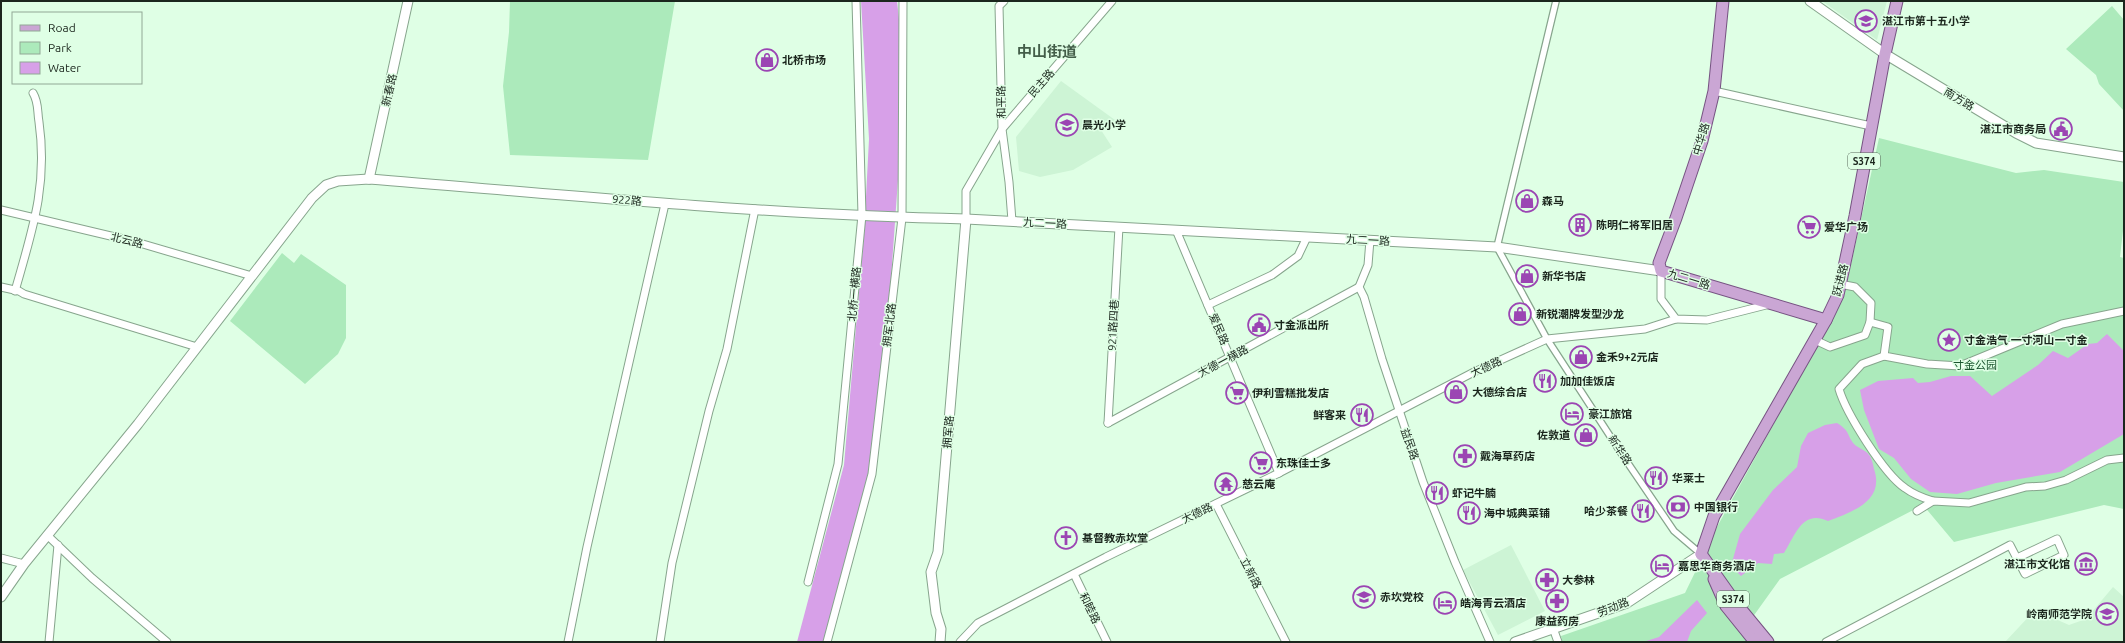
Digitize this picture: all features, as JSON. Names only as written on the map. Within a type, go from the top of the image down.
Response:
[{"type":"main road","name":"中华路","points":[[1661,271],[1659,263],[1702,141],[1714,91],[1723,1]]},
{"type":"main road","name":"跃进路","points":[[1701,554],[1714,516],[1815,340],[1838,295],[1885,54],[1898,1]]},
{"type":"main road","name":"九二一路","points":[[1661,271],[1826,320]]},
{"type":"main road","name":"S374","points":[[1701,554],[1726,606],[1755,642]]},
{"type":"main road","name":"S374","points":[[1701,554],[1735,602],[1768,642]]},
{"type":"street","name":"新春路","points":[[369,179],[408,1]]},
{"type":"street","name":"北桥一横路","points":[[808,582],[838,464],[862,215],[856,1]]},
{"type":"street","name":"拥军北路","points":[[827,642],[872,474],[902,218],[903,1]]},
{"type":"street","name":"和平路","points":[[966,219],[966,191],[1002,129],[999,6],[1004,1]]},
{"type":"street","name":"民主路","points":[[1002,129],[1112,1]]},
{"type":"street","points":[[1497,247],[1556,1]]},
{"type":"street","name":"南方路","points":[[1810,1],[1885,54],[2016,133],[2036,143],[2124,156]]},
{"type":"street","points":[[1714,91],[1871,126]]},
{"type":"street","points":[[15,291],[36,218],[41,184],[41,140],[38,101],[33,93]]},
{"type":"street","points":[[1002,129],[1009,182],[1012,221]]},
{"type":"street","name":"922路","points":[[1,597],[24,564],[197,347],[312,198],[326,185],[338,181],[369,179],[665,204],[902,218]]},
{"type":"street","points":[[568,642],[587,547],[665,204]]},
{"type":"street","points":[[660,642],[672,563],[709,411],[727,349],[755,209]]},
{"type":"street","name":"北云路","points":[[1,210],[136,242],[252,276]]},
{"type":"street","name":"九二一路","points":[[902,218],[1012,221],[1497,247],[1661,271]]},
{"type":"street","name":"拥军路","points":[[940,642],[941,629],[936,613],[931,572],[938,552],[966,219]]},
{"type":"street","name":"921路四巷","points":[[1108,423],[1119,227]]},
{"type":"street","name":"爱民路","points":[[1176,230],[1279,473]]},
{"type":"street","points":[[1208,305],[1272,275],[1298,256],[1307,237]]},
{"type":"street","points":[[1358,287],[1368,265],[1370,240]]},
{"type":"street","name":"新华路","points":[[1497,247],[1547,339],[1674,531],[1701,554]]},
{"type":"street","points":[[1661,271],[1661,299],[1676,319]]},
{"type":"street","points":[[1815,340],[1830,347],[1865,335],[1870,322],[1871,303],[1855,287],[1840,284]]},
{"type":"street","points":[[1,287],[197,347]]},
{"type":"street","name":"大德一横路","points":[[1108,423],[1358,287]]},
{"type":"street","name":"益民路","points":[[1358,287],[1364,297],[1422,482],[1454,562],[1490,642]]},
{"type":"street","name":"大德路","points":[[960,642],[978,623],[1279,473],[1474,372],[1547,339],[1645,329],[1676,319],[1707,320],[1770,304]]},
{"type":"street","points":[[2124,311],[2062,324],[1960,366],[1927,364],[1884,356],[1862,364],[1839,389],[1844,404],[1859,429],[1892,475],[1904,488],[1933,501],[1969,503],[2026,487],[2045,486],[2066,480],[2107,460],[2124,458]]},
{"type":"street","points":[[1870,322],[1888,327],[1884,356]]},
{"type":"street","points":[[1917,511],[1933,501]]},
{"type":"street","name":"立新路","points":[[1216,504],[1286,642]]},
{"type":"street","points":[[47,535],[92,578],[168,642]]},
{"type":"street","points":[[1826,642],[2010,545],[2025,574],[2064,554],[2057,539],[2017,558]]},
{"type":"street","points":[[49,642],[58,545]]},
{"type":"street","name":"劳动路","points":[[1515,642],[1627,603],[1701,554]]},
{"type":"street","points":[[1,558],[24,564]]},
{"type":"street","name":"和睦路","points":[[1074,574],[1107,642]]},
{"type":"street","points":[[1553,628],[1558,642]]},
{"type":"shaded area","name":"湛江市第十五小学","points":[[1822,1],[1887,1],[1877,40]]},
{"type":"shaded area","name":"晨光小学","points":[[1061,81],[1115,120],[1101,130],[1112,147],[1073,170],[1040,177],[1019,171],[1016,137]]},
{"type":"shaded area","points":[[1511,545],[1545,611],[1498,635],[1463,570]]},
{"type":"shaded area","name":"岭南师范学院","points":[[2113,587],[2124,597],[2124,642],[2005,642],[2035,610],[2069,625],[2086,619]]},
{"type":"green space","points":[[510,1],[675,1],[648,160],[510,155],[503,86],[509,32]]},
{"type":"green space","points":[[2112,6],[2124,20],[2124,111],[2099,84],[2096,75],[2066,49]]},
{"type":"green space","name":"寸金公园","points":[[1879,138],[2016,173],[2044,170],[2124,182],[2124,222],[2120,257],[2124,258],[2124,509],[2104,505],[1954,542],[1923,505],[1780,579],[1742,632],[1749,642],[1562,642],[1561,636],[1685,593],[1717,527],[1844,296]]},
{"type":"green space","points":[[282,253],[294,263],[301,254],[346,285],[346,338],[338,354],[305,384],[230,321]]},
{"type":"water","points":[[861,1],[897,1],[900,28],[900,151],[890,293],[870,466],[824,642],[797,642],[844,465],[864,235],[869,139]]},
{"type":"water","points":[[2107,334],[2124,351],[2124,434],[2060,472],[1996,483],[1957,494],[1930,492],[1911,479],[1894,458],[1879,449],[1864,410],[1860,390],[1878,381],[1913,378],[1918,383],[1930,382],[1951,376],[1970,376],[1992,396],[2038,365],[2053,351],[2068,358],[2088,344],[2097,343]]},
{"type":"water","points":[[1837,423],[1846,431],[1854,444],[1868,453],[1871,458],[1876,480],[1875,489],[1871,497],[1864,504],[1847,514],[1828,521],[1819,518],[1806,521],[1800,526],[1784,553],[1774,554],[1772,564],[1758,563],[1741,576],[1731,566],[1740,534],[1773,490],[1797,467],[1801,446],[1808,433],[1825,425]]},
{"type":"water","points":[[1697,600],[1707,613],[1691,631],[1687,642],[1643,642],[1659,637]]},
{"type":"place","name":"湛江市第十五小学","points":[[1866,21]]},
{"type":"place","name":"北桥市场","points":[[767,60]]},
{"type":"place","name":"晨光小学","points":[[1067,125]]},
{"type":"place","name":"湛江市商务局","points":[[2061,129]]},
{"type":"place","name":"森马","points":[[1527,201]]},
{"type":"place","name":"陈明仁将军旧居","points":[[1580,225]]},
{"type":"place","name":"爱华广场","points":[[1809,227]]},
{"type":"place","name":"新华书店","points":[[1527,276]]},
{"type":"place","name":"新锐潮牌发型沙龙","points":[[1520,314]]},
{"type":"place","name":"寸金派出所","points":[[1259,325]]},
{"type":"place","name":"寸金浩气 一寸河山一寸金","points":[[1949,340]]},
{"type":"place","name":"金禾9+2元店","points":[[1581,357]]},
{"type":"place","name":"加加佳饭店","points":[[1545,381]]},
{"type":"place","name":"大德综合店","points":[[1456,392]]},
{"type":"place","name":"伊利雪糕批发店","points":[[1237,393]]},
{"type":"place","name":"豪江旅馆","points":[[1572,414]]},
{"type":"place","name":"鲜客来","points":[[1362,415]]},
{"type":"place","name":"佐敦道","points":[[1586,435]]},
{"type":"place","name":"戴海草药店","points":[[1465,456]]},
{"type":"place","name":"东珠佳士多","points":[[1261,463]]},
{"type":"place","name":"华莱士","points":[[1656,478]]},
{"type":"place","name":"慈云庵","points":[[1226,484]]},
{"type":"place","name":"虾记牛腩","points":[[1437,493]]},
{"type":"place","name":"中国银行","points":[[1678,507]]},
{"type":"place","name":"哈少茶餐","points":[[1643,511]]},
{"type":"place","name":"海中城典菜铺","points":[[1469,513]]},
{"type":"place","name":"基督教赤坎堂","points":[[1066,538]]},
{"type":"place","name":"湛江市文化馆","points":[[2086,564]]},
{"type":"place","name":"嘉思华商务酒店","points":[[1662,566]]},
{"type":"place","name":"大参林","points":[[1547,580]]},
{"type":"place","name":"赤坎党校","points":[[1364,597]]},
{"type":"place","name":"康益药房","points":[[1557,601]]},
{"type":"place","name":"皓海青云酒店","points":[[1445,603]]},
{"type":"place","name":"岭南师范学院","points":[[2107,614]]},
{"type":"district","name":"中山街道","points":[[1047,52]]}]
